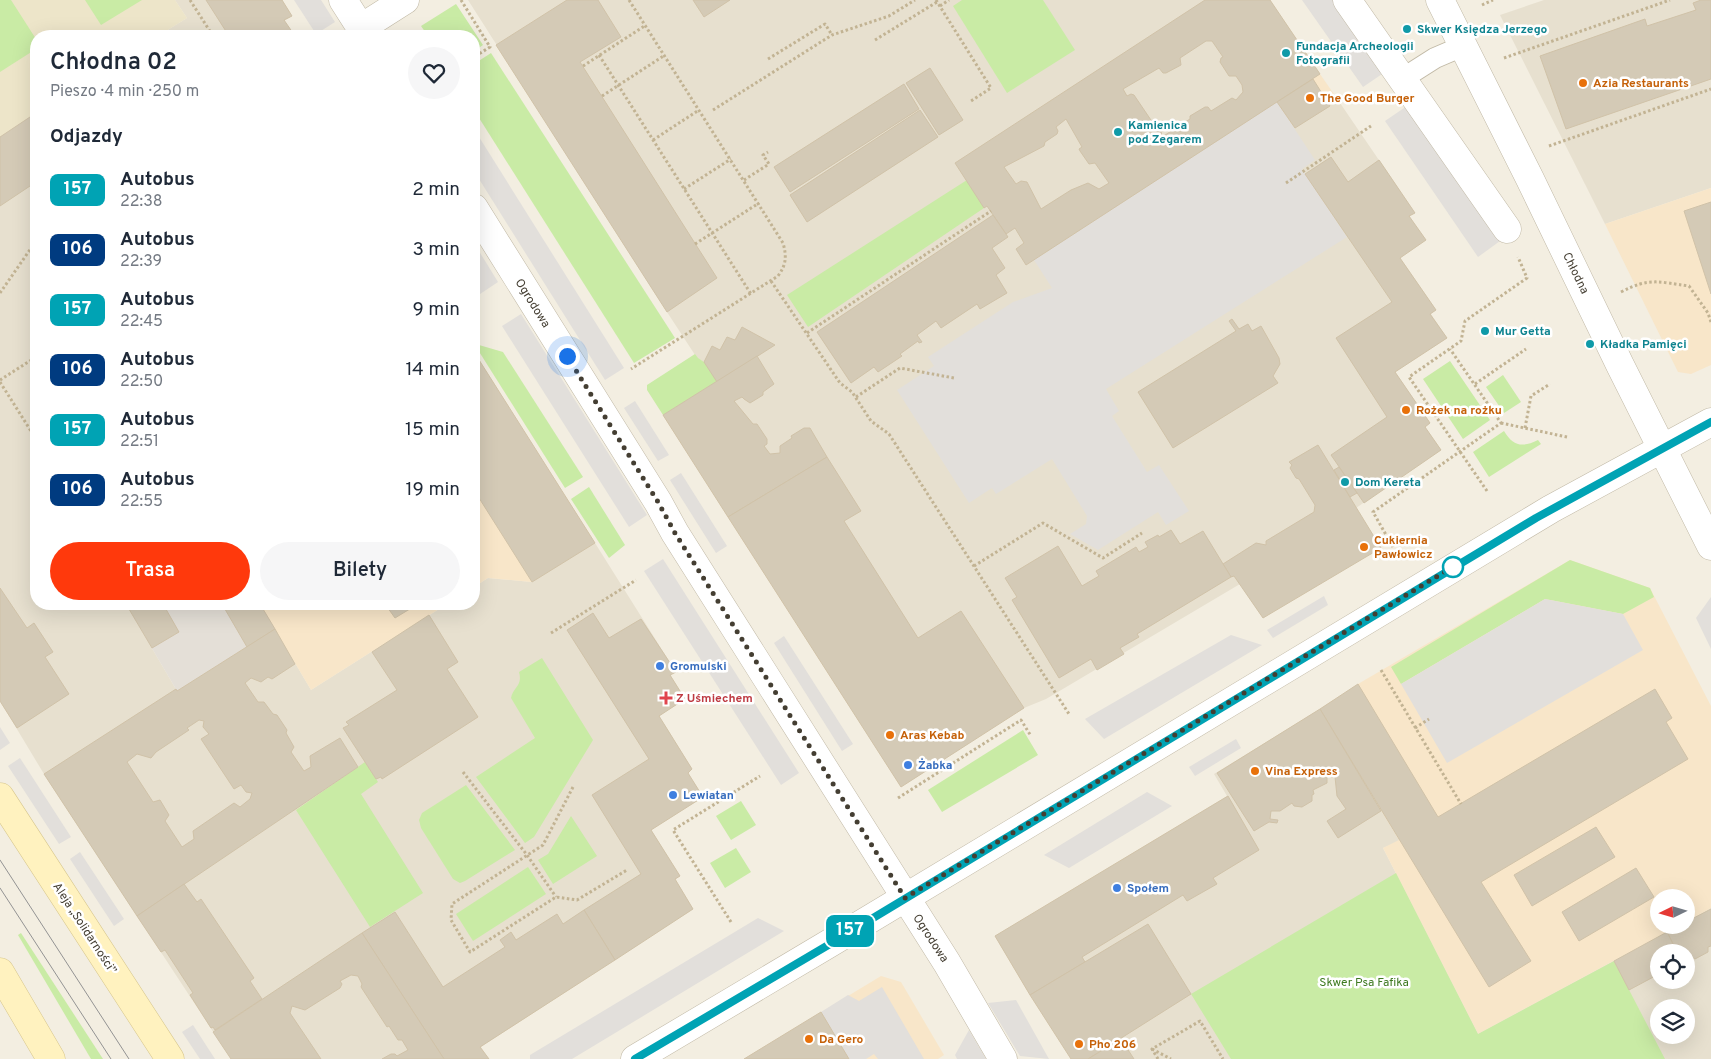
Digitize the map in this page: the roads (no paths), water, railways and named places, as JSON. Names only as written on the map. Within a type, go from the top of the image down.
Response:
[{"type":"main road","name":"Aleja „Solidarności”","points":[[0,797],[170,1059]]},
{"type":"main road","points":[[0,972],[51,1059]]},
{"type":"street","points":[[343,0],[362,30]]},
{"type":"street","points":[[366,30],[405,0]]},
{"type":"street","points":[[1348,0],[1507,229]]},
{"type":"street","name":"Chłodna","points":[[1440,0],[1711,546]]},
{"type":"street","name":"Ogrodowa","points":[[480,218],[653,494],[675,533],[947,963],[1004,1059]]},
{"type":"street","points":[[635,1059],[1551,509],[1711,422]]},
{"type":"lane","points":[[1402,79],[1435,58],[1463,46]]},
{"type":"tram line","points":[[0,860],[129,1059]]},
{"type":"tram line","points":[[0,888],[111,1059]]},
{"type":"place","name":"Skwer Księdza Jerzego","points":[[1407,29]]},
{"type":"place","name":"Fundacja Archeologii Fotografii","points":[[1286,53]]},
{"type":"place","name":"Azia Restaurants","points":[[1583,83]]},
{"type":"place","name":"The Good Burger","points":[[1310,98]]},
{"type":"place","name":"Kamienica pod Zegarem","points":[[1118,132]]},
{"type":"place","name":"Mur Getta","points":[[1485,331]]},
{"type":"place","name":"Kładka Pamięci","points":[[1590,344]]},
{"type":"place","name":"Rożek na rożku","points":[[1406,410]]},
{"type":"place","name":"Dom Kereta","points":[[1345,482]]},
{"type":"place","name":"Cukiernia Pawłowicz","points":[[1364,547]]},
{"type":"place","name":"Gromulski","points":[[660,666]]},
{"type":"place","name":"Z Uśmiechem","points":[[666,698]]},
{"type":"place","name":"Aras Kebab","points":[[890,735]]},
{"type":"place","name":"Żabka","points":[[908,765]]},
{"type":"place","name":"Vina Express","points":[[1255,771]]},
{"type":"place","name":"Lewiatan","points":[[673,795]]},
{"type":"place","name":"Społem","points":[[1117,888]]},
{"type":"place","name":"Da Gero","points":[[809,1039]]},
{"type":"place","name":"Pho 206","points":[[1079,1044]]},
{"type":"park label","name":"Skwer Psa Fafika","points":[[1364,982]]}]
